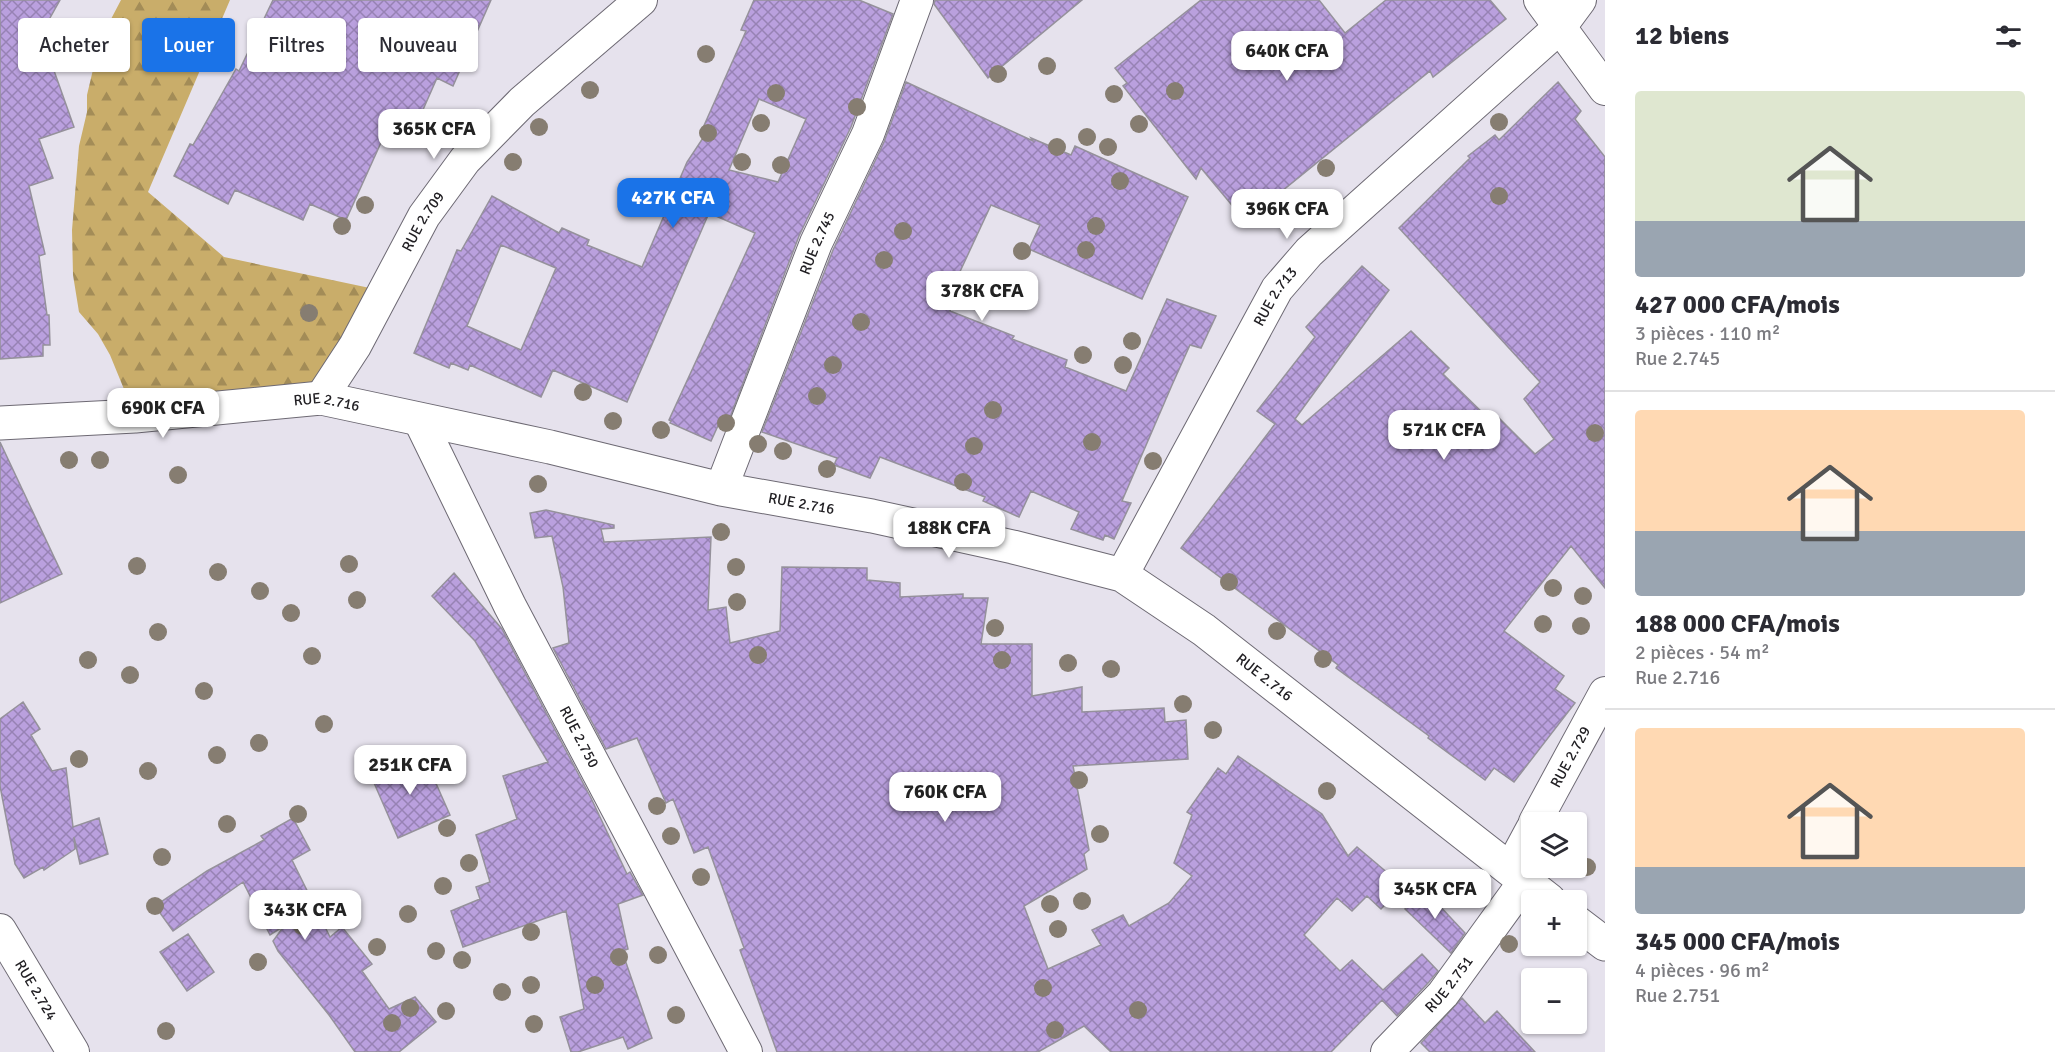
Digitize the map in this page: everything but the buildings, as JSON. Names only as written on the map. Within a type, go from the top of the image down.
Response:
[{"type":"main road","name":"RUE 2.716","points":[[0,423],[135,416],[321,398],[550,447],[721,489],[872,516],[1013,547],[1122,575],[1204,630],[1528,883]]},
{"type":"main road","points":[[1587,930],[1605,944]]},
{"type":"street","name":"RUE 2.709","points":[[321,398],[355,346],[424,216],[465,160],[522,102],[641,0]]},
{"type":"street","name":"RUE 2.745","points":[[721,489],[816,243],[868,134],[917,0]]},
{"type":"street","points":[[1540,0],[1605,89]]},
{"type":"street","name":"RUE 2.713","points":[[1122,575],[1277,290],[1309,252],[1560,27],[1580,0]]},
{"type":"street","name":"RUE 2.750","points":[[419,419],[510,606],[746,1052]]},
{"type":"street","name":"RUE 2.729","points":[[1541,812],[1605,693]]},
{"type":"street","name":"RUE 2.751","points":[[1387,1052],[1443,994],[1528,883]]},
{"type":"street","name":"RUE 2.724","points":[[0,930],[73,1052]]},
{"type":"green space","points":[[121,0],[230,0],[222,18],[142,18],[142,72],[199,72],[148,192],[224,257],[384,291],[321,398],[135,416],[110,355],[98,334],[79,312],[73,275],[72,230],[79,146],[92,72],[130,72],[130,18],[112,18]]}]
